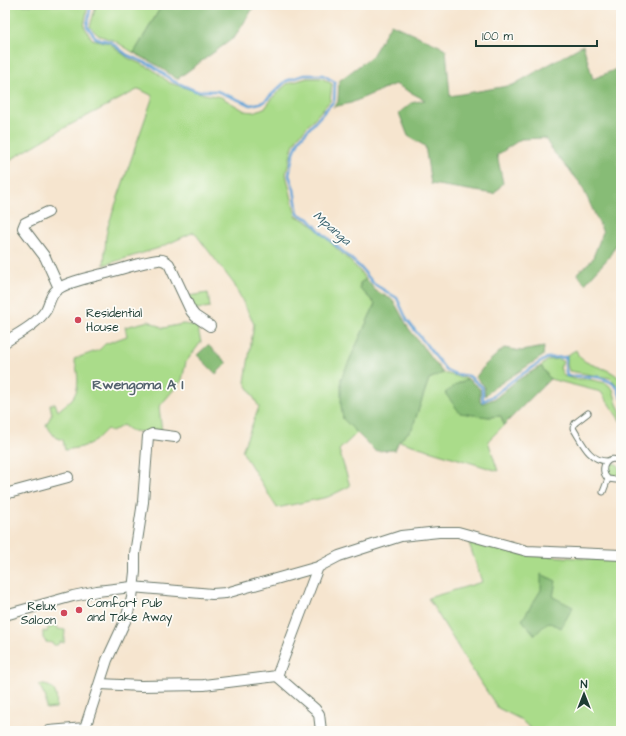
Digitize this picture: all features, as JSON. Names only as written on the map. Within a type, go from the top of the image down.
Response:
[{"type":"street","points":[[48,212],[24,223],[23,228],[45,257],[59,288]]},
{"type":"street","points":[[5,342],[42,315],[54,292],[59,288],[144,262],[163,260],[169,264],[175,274],[191,311],[195,316],[210,326]]},
{"type":"street","points":[[49,731],[86,728],[108,660],[126,619],[132,598],[137,535],[141,521],[144,496],[148,436],[152,434],[175,436]]},
{"type":"street","points":[[5,494],[68,477]]},
{"type":"street","points":[[5,615],[74,596],[97,591],[132,587],[218,594],[226,593],[318,567],[339,556],[395,538],[440,532],[458,532],[527,551],[621,555]]},
{"type":"street","points":[[277,676],[318,567]]},
{"type":"street","points":[[100,684],[141,686],[204,685],[277,676],[315,709],[319,714],[321,731]]},
{"type":"lane","points":[[588,413],[575,423],[573,428],[591,456],[602,461],[615,459],[621,462]]},
{"type":"lane","points":[[607,461],[604,464],[603,472],[608,479],[616,480],[621,477]]},
{"type":"lane","points":[[603,492],[608,479]]},
{"type":"green space","points":[[5,5],[88,5],[84,26],[92,39],[109,43],[128,58],[152,69],[170,83],[204,94],[221,97],[245,111],[254,112],[266,107],[274,96],[287,84],[307,78],[322,78],[332,84],[330,101],[297,138],[293,146],[286,174],[296,216],[309,222],[357,268],[366,279],[360,283],[360,288],[375,304],[341,379],[343,419],[357,433],[339,450],[350,486],[328,497],[277,508],[242,451],[259,407],[245,382],[254,324],[234,284],[194,232],[159,248],[104,265],[108,226],[153,96],[139,89],[64,128],[5,163]]},
{"type":"green space","points":[[96,5],[162,5],[134,53],[115,41],[98,35],[90,27]]},
{"type":"green space","points":[[162,5],[255,5],[235,37],[177,79],[155,64],[134,53]]},
{"type":"green space","points":[[391,24],[446,49],[450,96],[513,85],[583,45],[593,79],[621,67],[621,236],[609,257],[585,284],[577,273],[592,260],[603,232],[581,184],[552,150],[545,138],[521,139],[497,155],[503,183],[494,194],[431,184],[425,146],[408,136],[399,113],[411,103],[425,100],[395,84],[351,103],[333,107],[338,102],[339,81],[372,56]]},
{"type":"green space","points":[[366,279],[376,291],[393,300],[409,329],[443,373],[429,379],[412,429],[399,441],[395,450],[375,451],[343,419],[341,406],[341,379],[375,304],[360,288],[360,283]]},
{"type":"green space","points":[[208,293],[210,307],[191,310],[188,296]]},
{"type":"green space","points":[[149,321],[163,328],[183,324],[197,326],[201,342],[186,362],[182,380],[159,407],[162,433],[131,431],[123,425],[112,432],[107,429],[95,441],[82,447],[65,450],[63,440],[55,437],[46,425],[52,414],[50,405],[55,403],[58,411],[74,396],[78,380],[74,359],[99,350],[105,344],[127,336],[125,327]]},
{"type":"green space","points":[[208,345],[227,363],[216,374],[197,355]]},
{"type":"green space","points":[[544,347],[543,356],[492,389],[485,396],[484,386],[476,377],[485,365],[504,348],[521,351]]},
{"type":"green space","points":[[576,350],[581,359],[612,373],[621,380],[621,389],[610,378],[569,371],[567,365],[567,355]]},
{"type":"green space","points":[[559,359],[563,362],[560,368],[564,376],[606,383],[613,389],[621,412],[621,422],[601,392],[550,379],[541,366],[548,360]]},
{"type":"green space","points":[[541,366],[550,379],[504,425],[501,416],[488,417],[460,413],[445,393],[457,384],[468,379],[480,389],[480,402],[483,403],[496,398],[516,381]]},
{"type":"green space","points":[[443,373],[468,379],[457,384],[488,417],[501,416],[504,425],[488,441],[498,471],[399,441],[412,429],[429,379]]},
{"type":"green space","points":[[610,463],[616,463],[620,467],[620,473],[616,477],[610,477],[606,473],[606,467]]},
{"type":"green space","points":[[469,543],[521,554],[621,561],[621,731],[533,731],[520,719],[498,708],[473,671],[428,598],[482,582]]},
{"type":"green space","points":[[541,574],[556,581],[553,597],[573,607],[561,628],[548,622],[535,635],[522,620],[541,590]]},
{"type":"green space","points":[[57,626],[58,629],[65,630],[64,643],[61,642],[54,645],[46,642],[43,638],[43,631],[47,632],[48,628]]},
{"type":"green space","points":[[39,685],[49,686],[52,688],[56,694],[56,708],[46,709],[46,698]]},
{"type":"waterway","name":"Mpanga","points":[[91,5],[87,26],[96,38],[111,42],[127,55],[153,66],[173,81],[196,91],[217,91],[251,105],[264,102],[286,81],[304,75],[323,75],[335,82],[334,101],[299,140],[293,155],[289,175],[294,189],[298,214],[309,219],[322,233],[360,267],[374,284],[397,298],[407,320],[446,370],[455,374],[469,376],[482,387],[483,401],[493,396],[513,380],[547,358],[566,357],[565,366],[567,376],[602,378],[614,384],[618,389],[621,398]]},
{"type":"place","name":"Residential House","points":[[78,320]]},
{"type":"place","name":"Comfort Pub and Take Away","points":[[79,610]]},
{"type":"place","name":"Relux Saloon","points":[[64,613]]},
{"type":"district","name":"Rwengoma A I","points":[[138,385]]}]
